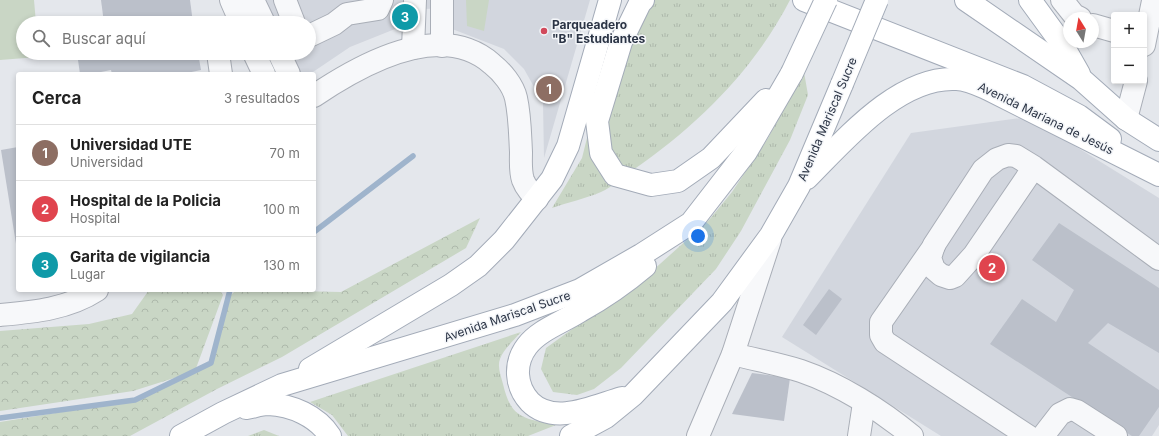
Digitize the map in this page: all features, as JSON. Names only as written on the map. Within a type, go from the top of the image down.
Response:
[{"type":"main road","points":[[282,385],[452,285],[478,266],[504,240],[556,173],[568,146],[610,0]]},
{"type":"main road","points":[[643,0],[620,42],[597,121],[601,153],[616,175],[651,185],[678,181],[711,158],[792,73]]},
{"type":"main road","points":[[804,0],[1023,86],[1079,116],[1157,173]]},
{"type":"main road","name":"Avenida Mariscal Sucre","points":[[181,436],[223,413],[282,385],[500,320],[580,290],[641,256],[691,223],[746,152],[792,73],[826,0]]},
{"type":"main road","name":"Avenida Mariscal Sucre","points":[[571,436],[606,416],[633,395],[722,302],[771,235],[799,186],[877,0]]},
{"type":"main road","points":[[966,0],[1081,79],[1126,119],[1159,140]]},
{"type":"main road","points":[[1030,0],[1062,44],[1081,79]]},
{"type":"main road","name":"Avenida Mariana de Jesús","points":[[799,186],[840,144],[883,106],[897,97],[925,84],[955,79],[968,80],[988,89],[1157,173]]},
{"type":"main road","points":[[633,395],[567,414],[545,412],[536,407],[522,389],[517,374],[518,361],[527,345],[543,332],[580,312],[631,278],[691,223]]},
{"type":"main road","points":[[223,413],[267,404],[291,407],[312,418],[330,436]]},
{"type":"street","points":[[231,0],[238,16]]},
{"type":"street","points":[[253,0],[261,16]]},
{"type":"street","points":[[285,0],[291,16]]},
{"type":"street","points":[[316,34],[334,24],[347,14],[378,9],[382,0]]},
{"type":"street","points":[[413,48],[415,0]]},
{"type":"street","points":[[442,0],[442,46]]},
{"type":"street","points":[[1062,0],[1072,12]]},
{"type":"street","points":[[1147,28],[1153,1]]},
{"type":"street","points":[[1099,27],[1111,31]]},
{"type":"street","points":[[316,95],[346,75],[370,63],[413,48],[442,46],[464,50],[485,58],[502,72],[515,96],[520,121],[523,179],[527,188],[537,199]]},
{"type":"street","points":[[219,60],[221,72]]},
{"type":"street","points":[[257,60],[263,72]]},
{"type":"street","points":[[282,60],[288,72]]},
{"type":"street","points":[[1126,119],[1135,84]]},
{"type":"street","points":[[1028,436],[885,342],[881,335],[881,322],[983,170],[996,159],[1008,155],[1016,156],[1034,167],[1159,259]]},
{"type":"street","points":[[934,245],[930,258],[934,269],[941,275],[950,278],[956,276],[974,255],[1034,167]]},
{"type":"street","name":"Avenida Mariscal Sucre","points":[[698,436],[733,354],[771,235]]},
{"type":"street","points":[[0,315],[26,313],[64,306],[93,292]]},
{"type":"street","points":[[733,354],[802,371],[832,384],[896,423],[912,436]]},
{"type":"street","points":[[859,436],[864,403]]},
{"type":"street","points":[[1044,436],[1060,414],[1070,409],[1077,411],[1116,436]]},
{"type":"shaded area","points":[[234,0],[590,0],[544,158],[543,103],[524,69],[504,49],[447,27],[445,8],[424,9],[410,23],[350,47],[313,72],[266,72],[261,60],[316,60],[316,16],[242,16]]},
{"type":"shaded area","points":[[1028,117],[1159,198],[1159,425],[1152,436],[941,436],[782,337],[911,133]]},
{"type":"green space","points":[[0,0],[34,0],[35,16],[16,16],[16,59],[0,60]]},
{"type":"green space","points":[[466,0],[489,0],[484,31],[467,26]]},
{"type":"green space","points":[[634,0],[790,0],[776,26],[741,73],[722,95],[679,135],[657,153],[605,190],[589,197],[552,208],[582,158],[591,122]]},
{"type":"green space","points":[[804,72],[808,95],[790,140],[741,231],[716,269],[621,368],[594,389],[577,395],[553,392],[541,369],[546,348],[651,272],[709,220],[732,192],[768,138]]},
{"type":"green space","points":[[480,218],[466,248],[282,357],[217,389],[130,436],[0,436],[0,422],[135,400],[190,373],[133,391],[0,411],[0,331],[89,324],[132,314],[148,292],[221,292],[223,295],[195,371],[211,363],[229,297],[234,292],[341,292]]},
{"type":"green space","points":[[521,332],[509,345],[501,356],[499,362],[506,396],[515,411],[520,415],[535,421],[556,425],[528,436],[348,436],[332,415],[310,402]]},
{"type":"green space","points":[[264,430],[279,436],[248,436]]},
{"type":"building","points":[[101,0],[190,0],[192,16],[103,16]]},
{"type":"building","points":[[78,60],[199,60],[201,70],[192,72],[112,72],[111,70],[101,72],[80,72]]},
{"type":"building","points":[[16,147],[16,244],[1,150]]},
{"type":"building","points":[[1059,223],[1159,288],[1159,353],[1108,323],[1088,343],[1159,390],[1159,407],[1139,436],[1132,436],[990,344],[1022,299],[1056,322],[1074,290],[1032,260]]},
{"type":"building","points":[[829,289],[842,299],[816,335],[803,325]]},
{"type":"building","points":[[752,373],[790,378],[784,421],[732,414]]},
{"type":"waterway","points":[[316,230],[413,156]]},
{"type":"waterway","points":[[0,418],[135,400],[211,363],[229,292]]},
{"type":"place","name":"Garita de vigilancia","points":[[405,17]]},
{"type":"place","name":"Parqueadero \"B\" Estudiantes","points":[[544,31]]},
{"type":"place","name":"Universidad UTE","points":[[549,89]]},
{"type":"place","name":"Hospital de la Policia","points":[[992,268]]}]
